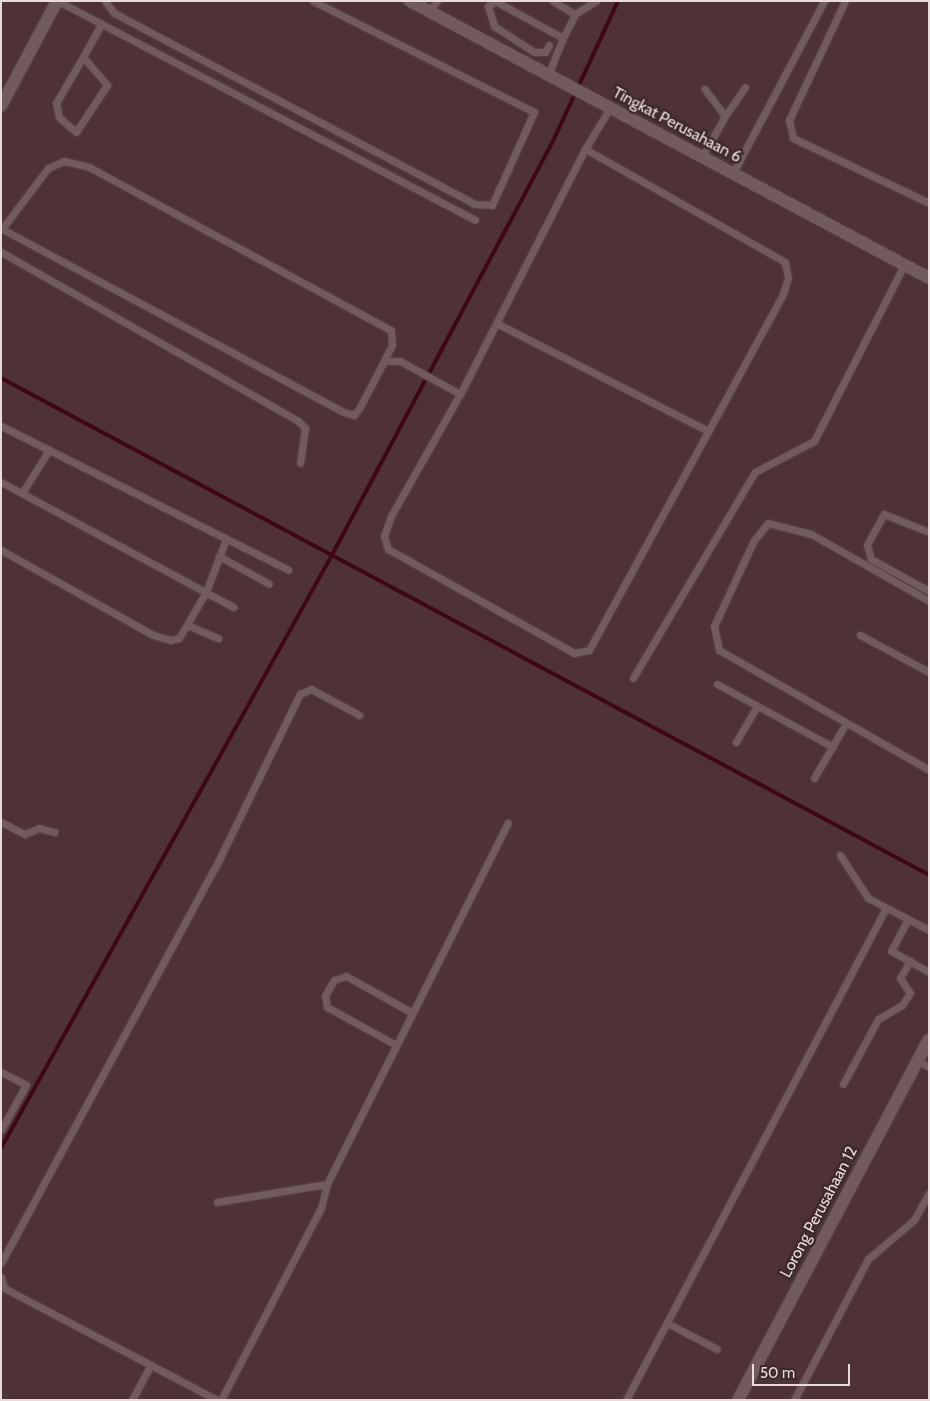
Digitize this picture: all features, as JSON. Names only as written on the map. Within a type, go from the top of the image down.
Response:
[{"type":"street","points":[[1,106],[58,1]]},
{"type":"street","name":"Tingkat Perusahaan 6","points":[[410,1],[433,6],[548,75],[593,97],[610,108],[904,265],[928,275]]},
{"type":"street","name":"Lorong Perusahaan 12","points":[[738,1400],[923,1064],[929,1040]]},
{"type":"lane","points":[[58,1],[475,220]]},
{"type":"lane","points":[[105,1],[114,13],[474,204],[492,205],[534,112],[313,1]]},
{"type":"lane","points":[[549,45],[545,52],[534,52],[494,26],[488,6],[495,1],[563,38]]},
{"type":"lane","points":[[553,1],[575,14]]},
{"type":"lane","points":[[548,75],[575,14],[596,1]]},
{"type":"lane","points":[[733,174],[824,1]]},
{"type":"lane","points":[[845,1],[789,120],[793,138],[929,203]]},
{"type":"lane","points":[[82,57],[107,85],[76,132],[59,117],[56,103],[82,57],[101,24]]},
{"type":"lane","points":[[702,157],[725,116],[745,87]]},
{"type":"lane","points":[[705,89],[725,116]]},
{"type":"lane","points":[[585,149],[786,262],[788,278],[783,294],[589,650],[574,653],[388,549],[384,536],[391,516],[498,324],[585,149],[610,108]]},
{"type":"lane","points":[[64,161],[89,167],[391,330],[392,345],[354,415],[344,412],[2,229],[48,168],[64,161]]},
{"type":"lane","points":[[1,252],[298,421],[305,428],[300,463]]},
{"type":"lane","points":[[633,678],[755,472],[814,441],[904,265]]},
{"type":"lane","points":[[498,324],[708,431]]},
{"type":"lane","points":[[384,361],[400,361],[460,394]]},
{"type":"lane","points":[[1,426],[288,570]]},
{"type":"lane","points":[[22,493],[49,450]]},
{"type":"lane","points":[[1,482],[233,607]]},
{"type":"lane","points":[[929,532],[884,514],[867,545],[871,559],[929,591]]},
{"type":"lane","points":[[929,601],[811,534],[768,523],[754,540],[714,626],[719,650],[845,725],[929,770]]},
{"type":"lane","points":[[1,550],[153,634],[179,638],[206,592],[226,539]]},
{"type":"lane","points":[[219,556],[269,584]]},
{"type":"lane","points":[[187,625],[218,638]]},
{"type":"lane","points":[[860,634],[929,672]]},
{"type":"lane","points":[[717,684],[833,747]]},
{"type":"lane","points":[[1,1263],[215,868],[300,694],[311,689],[359,715]]},
{"type":"lane","points":[[736,742],[757,706]]},
{"type":"lane","points":[[814,778],[845,725]]},
{"type":"lane","points":[[1,822],[25,834],[39,828],[54,832]]},
{"type":"lane","points":[[1,1278],[3,1289],[219,1400],[321,1208],[327,1184],[508,823]]},
{"type":"lane","points":[[840,856],[868,898],[929,930]]},
{"type":"lane","points":[[626,1400],[886,908]]},
{"type":"lane","points":[[908,919],[891,951],[929,972]]},
{"type":"lane","points":[[843,1084],[878,1019],[902,1005],[910,993],[900,978],[910,961]]},
{"type":"lane","points":[[396,1046],[328,1007],[325,996],[334,980],[346,976],[412,1012]]},
{"type":"lane","points":[[1,1072],[26,1085],[1,1130]]},
{"type":"lane","points":[[217,1202],[327,1184]]},
{"type":"lane","points":[[794,1400],[868,1259],[914,1220],[929,1193]]},
{"type":"lane","points":[[667,1323],[717,1349]]},
{"type":"lane","points":[[132,1400],[151,1365]]},
{"type":"shaded area","points":[[1,1],[929,1],[929,1400],[1,1400]]},
{"type":"waterway","points":[[1,1148],[332,555],[554,139],[618,1]]},
{"type":"waterway","points":[[1,378],[929,875]]}]
